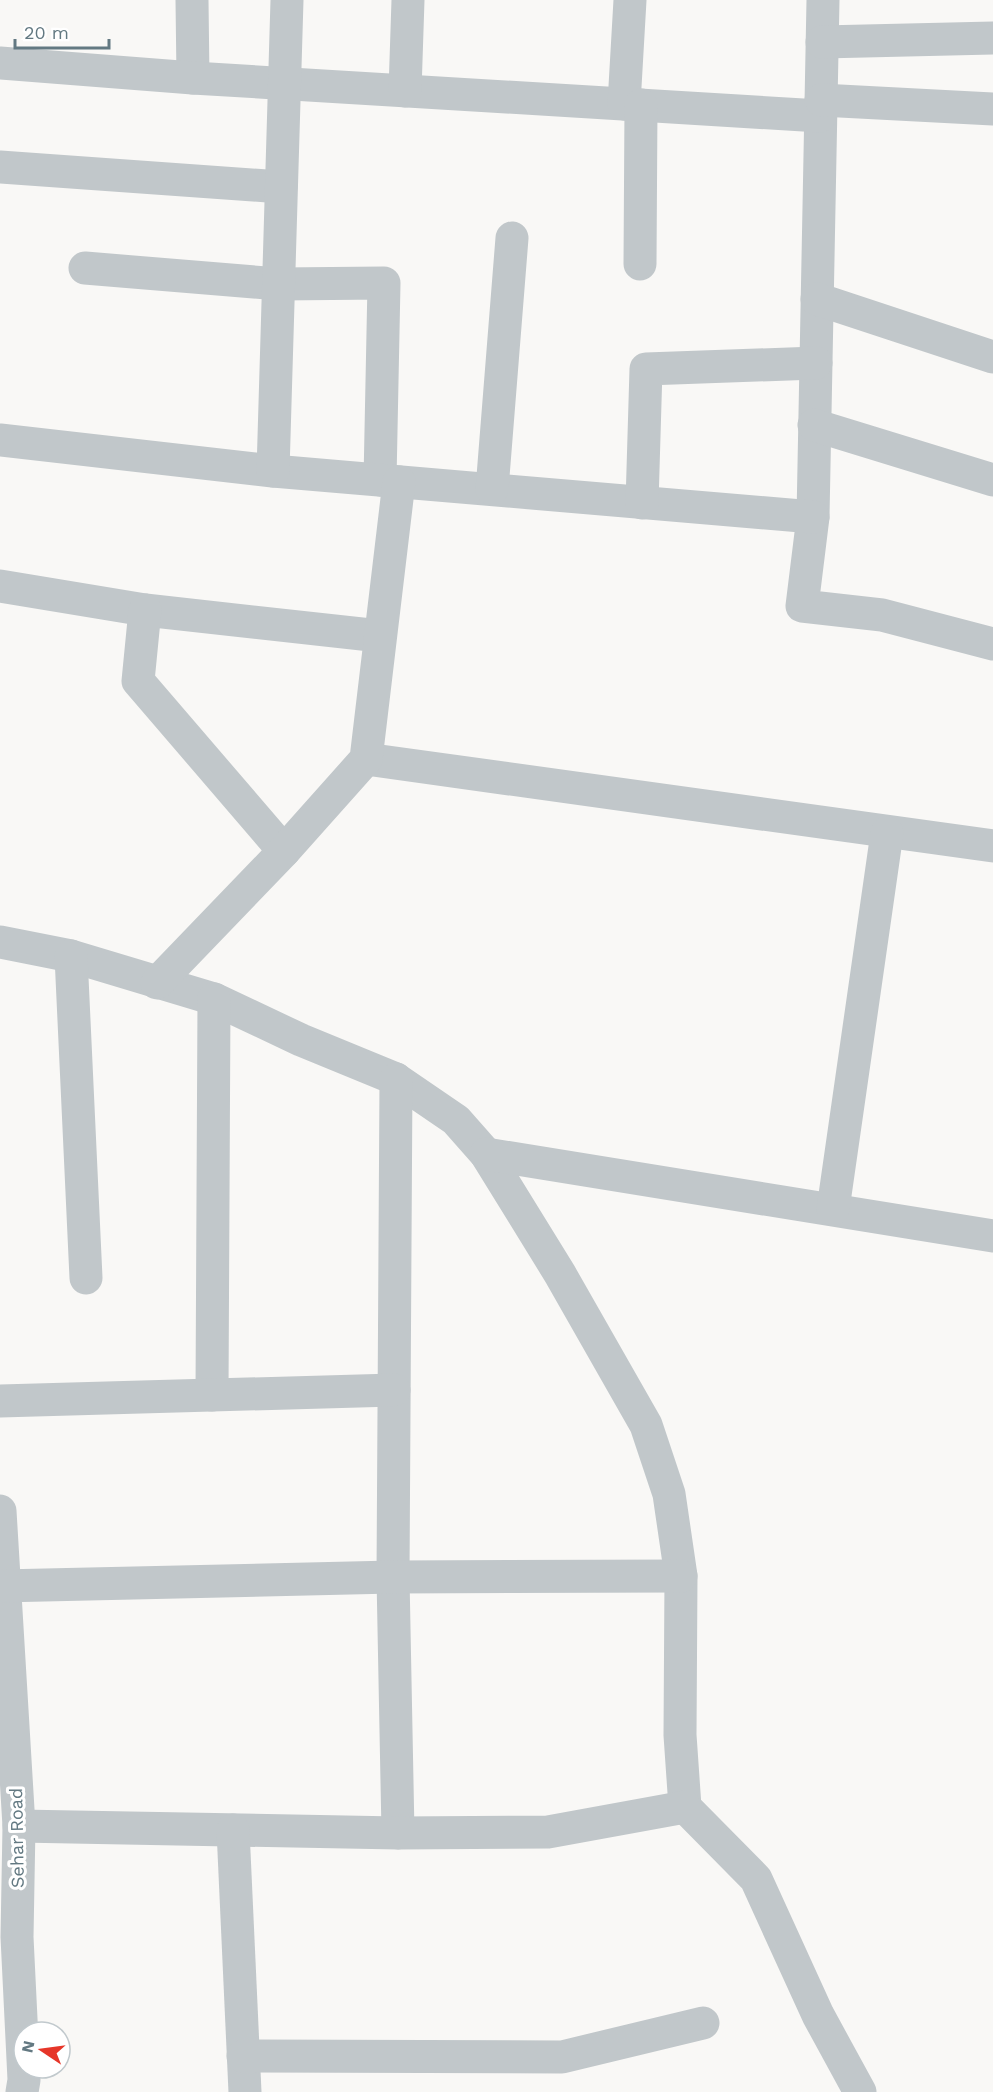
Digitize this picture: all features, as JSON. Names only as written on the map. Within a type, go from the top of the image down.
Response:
[{"type":"street","points":[[192,0],[193,78]]},
{"type":"street","points":[[273,471],[287,0]]},
{"type":"street","points":[[405,91],[408,0]]},
{"type":"street","points":[[630,0],[640,264]]},
{"type":"street","points":[[822,0],[813,518],[802,606],[882,615],[993,644]]},
{"type":"street","points":[[822,42],[993,38]]},
{"type":"street","points":[[0,63],[193,78],[633,105],[993,109]]},
{"type":"street","points":[[0,167],[281,188]]},
{"type":"street","points":[[492,489],[512,238]]},
{"type":"street","points":[[86,268],[279,284],[384,283],[390,481],[380,636],[366,759],[284,851],[157,983]]},
{"type":"street","points":[[817,299],[993,357]]},
{"type":"street","points":[[642,503],[646,369],[816,363]]},
{"type":"street","points":[[814,425],[993,480]]},
{"type":"street","points":[[0,440],[273,471],[813,518]]},
{"type":"street","points":[[0,586],[145,610],[380,636]]},
{"type":"street","points":[[145,610],[138,681],[284,851]]},
{"type":"street","points":[[366,759],[993,846]]},
{"type":"street","points":[[833,1209],[887,833]]},
{"type":"street","points":[[0,942],[71,956],[214,999],[301,1040],[396,1079],[456,1120],[486,1154],[560,1275],[646,1425],[669,1494],[681,1576],[680,1735],[685,1807],[756,1879],[818,2015],[861,2092]]},
{"type":"street","points":[[71,956],[86,1278]]},
{"type":"street","points":[[212,1395],[214,999]]},
{"type":"street","points":[[396,1079],[393,1577],[398,1833]]},
{"type":"street","points":[[486,1154],[993,1236]]},
{"type":"street","points":[[0,1401],[394,1390]]},
{"type":"street","name":"Sehar Road","points":[[0,1511],[1,1586],[19,1826],[9,1936],[24,2080],[22,2092]]},
{"type":"street","points":[[1,1586],[393,1577],[681,1576]]},
{"type":"street","points":[[19,1826],[398,1833],[548,1832],[685,1807]]},
{"type":"street","points":[[232,1830],[245,2092]]},
{"type":"street","points":[[243,2056],[562,2057],[703,2023]]}]
